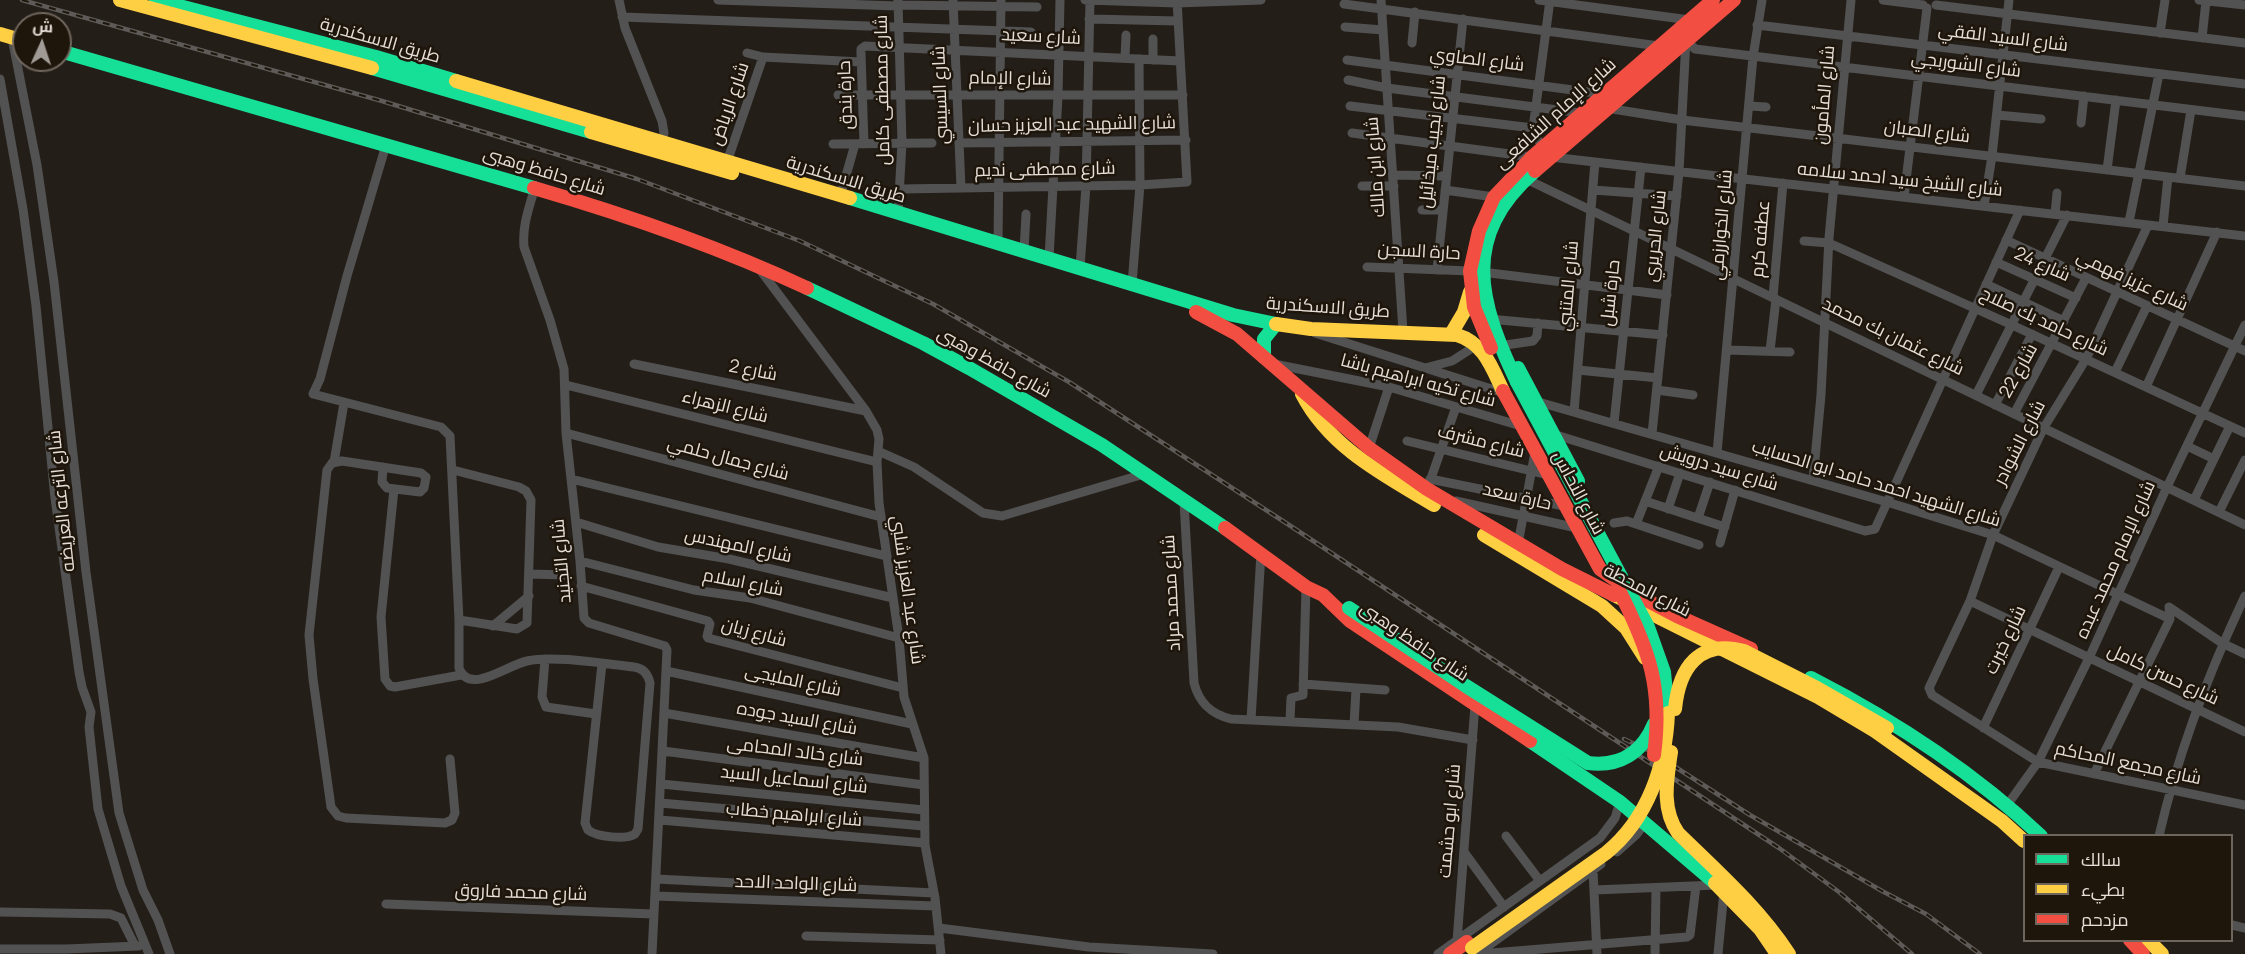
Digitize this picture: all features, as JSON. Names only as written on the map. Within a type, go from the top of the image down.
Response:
[{"type":"main road","name":"طريق الاسكندرية","points":[[120,0],[297,42]]},
{"type":"main road","name":"طريق الاسكندرية","points":[[156,0],[661,147],[1196,312],[1237,334],[1268,360]]},
{"type":"main road","name":"شارع الإمام الشافعى","points":[[1510,386],[1476,271],[1479,231],[1494,196],[1532,157],[1547,152],[1604,101],[1659,46],[1713,0]]},
{"type":"main road","name":"شارع الإمام الشافعى","points":[[1510,386],[1479,321],[1470,287],[1498,214],[1516,189],[1581,113],[1604,101],[1686,40],[1734,0]]},
{"type":"main road","name":"شارع حافظ وهبى","points":[[72,54],[386,144],[654,226],[758,266],[923,343],[1075,429],[1144,474],[1306,586],[1323,595],[1350,621],[1620,802],[1720,888],[1760,929],[1779,953]]},
{"type":"main road","name":"طريق الاسكندرية","points":[[661,147],[727,162],[1233,315],[1296,327],[1451,334],[1471,340],[1477,345]]},
{"type":"main road","points":[[1451,334],[1464,312],[1470,287]]},
{"type":"main road","points":[[1268,360],[1264,339],[1276,324]]},
{"type":"main road","points":[[1450,954],[1471,949],[1622,839],[1640,814],[1652,791],[1661,764],[1668,730],[1667,686],[1658,652],[1648,627],[1510,386],[1477,345]]},
{"type":"main road","name":"شارع الإمام الشافعى","points":[[1499,346],[1513,361],[1637,595]]},
{"type":"main road","name":"شارع المحطة","points":[[1268,360],[1369,447],[1428,484],[1449,503],[1518,544],[1818,698],[1875,731],[2002,821],[2023,839]]},
{"type":"main road","points":[[1471,949],[1600,847],[1623,826],[1639,801],[1649,776],[1656,747],[1657,686],[1650,655],[1635,621],[1510,386]]},
{"type":"main road","name":"شارع النحاس","points":[[1510,386],[1521,426],[1600,569],[1637,595]]},
{"type":"main road","points":[[1298,387],[1323,427],[1357,456],[1586,596],[1615,617],[1637,643],[1657,686]]},
{"type":"main road","points":[[1591,583],[1597,578],[1600,569]]},
{"type":"main road","points":[[1323,595],[1348,608],[1475,693],[1588,763],[1608,765],[1633,754],[1647,740],[1658,711]]},
{"type":"main road","name":"شارع المحطة","points":[[1637,595],[1828,687],[1894,722],[2008,804],[2039,834]]},
{"type":"main road","points":[[1779,953],[1763,916],[1678,833],[1669,818],[1666,806],[1677,690],[1681,678],[1695,659],[1706,652],[1715,648],[1738,648],[1817,688],[1887,728],[2033,834]]},
{"type":"main road","points":[[2132,942],[2143,954]]},
{"type":"main road","points":[[2150,942],[2162,954]]},
{"type":"street","points":[[619,0],[622,17],[658,106],[662,121],[661,147]]},
{"type":"street","points":[[718,0],[898,4],[1001,3],[1037,7]]},
{"type":"street","points":[[1049,258],[1058,96],[1060,0]]},
{"type":"street","points":[[1080,267],[1086,186],[1089,19],[1087,0],[1177,2],[1261,0]]},
{"type":"street","points":[[1539,0],[1689,20]]},
{"type":"street","name":"شارع الخوارزمي","points":[[1717,453],[1753,57],[1762,0]]},
{"type":"street","name":"شارع المأمون","points":[[1813,480],[1821,395],[1828,243],[1851,0]]},
{"type":"street","points":[[1883,0],[2007,12],[2057,21],[2245,43]]},
{"type":"street","points":[[1984,206],[1997,115],[2009,0]]},
{"type":"street","points":[[2160,33],[2165,0]]},
{"type":"street","points":[[2199,0],[2245,5]]},
{"type":"street","points":[[1547,152],[1536,137],[1533,128],[1550,1]]},
{"type":"street","points":[[2202,38],[2206,1]]},
{"type":"street","points":[[1177,2],[1186,140]]},
{"type":"street","name":"شارع السيسي","points":[[953,3],[961,188]]},
{"type":"street","points":[[998,243],[1001,3]]},
{"type":"street","name":"شارع مصطفى كامل","points":[[898,4],[903,143],[898,214]]},
{"type":"street","points":[[1344,4],[1381,4],[1415,12],[1659,46]]},
{"type":"street","name":"شارع ابن مالك","points":[[1381,4],[1403,331]]},
{"type":"street","points":[[1904,197],[1929,4]]},
{"type":"street","points":[[1412,43],[1415,12]]},
{"type":"street","points":[[622,17],[1031,32]]},
{"type":"street","points":[[1089,19],[1178,21]]},
{"type":"street","name":"شارع نجيب ميخائيل","points":[[1437,270],[1463,19]]},
{"type":"street","name":"شارع السيد الفقي","points":[[1757,25],[2245,84]]},
{"type":"street","points":[[1345,27],[1383,30]]},
{"type":"street","points":[[1125,58],[1126,35]]},
{"type":"street","points":[[1153,39],[1153,60]]},
{"type":"street","name":"شارع الشوربجي","points":[[1686,40],[1695,49],[1753,57],[2245,116]]},
{"type":"street","name":"شارع الحريري","points":[[1652,434],[1677,196],[1686,40]]},
{"type":"street","name":"حارة بندق","points":[[860,144],[861,49],[866,46],[899,48]]},
{"type":"street","name":"شارع سعيد","points":[[899,48],[1180,61]]},
{"type":"street","points":[[747,53],[763,57],[861,62]]},
{"type":"street","name":"شارع الرياض","points":[[727,162],[763,57]]},
{"type":"street","points":[[1132,284],[1140,185],[1139,59]]},
{"type":"street","name":"شارع الصاوي","points":[[1347,60],[1538,84],[1604,101]]},
{"type":"street","name":"شارع الترعه العريضه","points":[[19,72],[37,165],[54,282],[86,572],[122,826],[142,890],[158,921],[170,954]]},
{"type":"street","points":[[2129,222],[2159,74]]},
{"type":"street","name":"شارع الترعه العريضه","points":[[0,79],[33,284],[55,498],[79,672],[90,709],[88,727],[98,809],[121,886],[147,950]]},
{"type":"street","points":[[1348,80],[1581,113]]},
{"type":"street","name":"شارع الإمام","points":[[837,95],[1183,95]]},
{"type":"street","points":[[2081,123],[2084,96]]},
{"type":"street","points":[[2107,170],[2116,100]]},
{"type":"street","name":"شارع الصبان","points":[[1604,101],[1682,120],[2245,186]]},
{"type":"street","points":[[1350,106],[1533,128]]},
{"type":"street","points":[[1749,106],[1766,108]]},
{"type":"street","points":[[2180,178],[2191,110]]},
{"type":"street","points":[[1997,115],[2041,119]]},
{"type":"street","points":[[1352,133],[1532,157]]},
{"type":"street","name":"شارع الشهيد عبد العزيز حسان","points":[[959,142],[1186,140]]},
{"type":"street","name":"شارع مصطفى نديم","points":[[901,189],[1186,183],[1188,181],[1186,140]]},
{"type":"street","points":[[833,144],[932,143]]},
{"type":"street","points":[[386,144],[347,276],[320,379],[313,393],[445,429],[451,440],[461,675],[473,681],[517,664],[545,659],[602,664],[637,668],[647,675],[650,683],[638,829],[633,836],[595,834],[586,827],[602,664]]},
{"type":"street","points":[[840,197],[860,144]]},
{"type":"street","name":"شارع الشيخ سيد احمد سلامه","points":[[1547,152],[1595,162],[2245,236]]},
{"type":"street","name":"شارع المتنبي","points":[[1574,412],[1595,162]]},
{"type":"street","name":"حارة شبل","points":[[1614,423],[1641,167]]},
{"type":"street","points":[[1394,175],[1446,176]]},
{"type":"street","points":[[2163,226],[2168,177]]},
{"type":"street","name":"شارع عثمان بك محمد","points":[[1526,178],[2245,525]]},
{"type":"street","name":"عطفه كرم","points":[[1770,351],[1783,183]]},
{"type":"street","points":[[1362,186],[1394,186]]},
{"type":"street","name":"شارع التجنيد","points":[[535,188],[524,226],[524,247],[560,352],[566,385],[566,433],[585,620],[665,646],[668,652],[652,954]]},
{"type":"street","points":[[1445,190],[1494,196]]},
{"type":"street","points":[[1593,190],[1677,196]]},
{"type":"street","points":[[2055,214],[2057,192]]},
{"type":"street","points":[[1422,210],[1443,210]]},
{"type":"street","points":[[1887,502],[2020,210]]},
{"type":"street","points":[[1024,251],[1026,214]]},
{"type":"street","points":[[1976,395],[2067,215]]},
{"type":"street","name":"شارع الشوادر","points":[[1931,680],[1970,601],[1993,535],[2043,429],[2085,359],[2148,225]]},
{"type":"street","points":[[2146,387],[2217,232]]},
{"type":"street","name":"شارع عزيز فهمي","points":[[2006,240],[2245,351]]},
{"type":"street","name":"شارع حامد بك صلاح","points":[[1804,241],[1828,243],[1975,308],[2245,433]]},
{"type":"street","name":"شارع 24","points":[[1996,262],[2076,298]]},
{"type":"street","name":"شارع عبد العزيز شلبي","points":[[758,266],[866,411],[877,430],[881,517],[899,638],[905,704],[924,758],[925,843],[936,906],[941,954]]},
{"type":"street","name":"حارة السجن","points":[[1367,267],[1476,271],[1667,295]]},
{"type":"street","name":"شارع 22","points":[[2014,414],[2086,278]]},
{"type":"street","points":[[1986,284],[2064,321]]},
{"type":"street","points":[[2115,372],[2147,306]]},
{"type":"street","points":[[1489,319],[1663,335]]},
{"type":"street","points":[[1499,346],[1533,341],[1537,336],[1538,323]]},
{"type":"street","name":"شارع الإمام محمد عبده","points":[[2008,804],[2038,762],[2245,325]]},
{"type":"street","points":[[1296,327],[1423,368],[1510,386]]},
{"type":"street","points":[[1995,405],[2031,334]]},
{"type":"street","points":[[1423,368],[1452,361],[1477,345]]},
{"type":"street","points":[[1727,350],[1790,351]]},
{"type":"street","name":"شارع تكيه ابراهيم باشا","points":[[1268,360],[1389,387],[1521,426]]},
{"type":"street","name":"شارع 2","points":[[634,364],[866,411]]},
{"type":"street","points":[[1578,370],[1658,378]]},
{"type":"street","name":"شارع الزهراء","points":[[566,385],[877,462]]},
{"type":"street","points":[[1369,447],[1389,387]]},
{"type":"street","points":[[1657,390],[1694,395]]},
{"type":"street","name":"شارع الشهيد احمد حامد ابو الحسايب","points":[[1535,401],[1813,480],[1993,535],[2170,619]]},
{"type":"street","points":[[344,403],[334,462],[327,470],[309,635],[331,807],[338,816],[346,818],[445,823],[452,820],[454,813],[450,759]]},
{"type":"street","points":[[1456,407],[1428,484],[1526,498],[1564,506]]},
{"type":"street","points":[[2194,501],[2230,426]]},
{"type":"street","name":"شارع جمال حلمي","points":[[566,433],[881,517]]},
{"type":"street","name":"شارع سيد درويش","points":[[1553,434],[1865,531],[1875,529],[1887,502]]},
{"type":"street","name":"شارع مشرف","points":[[1407,441],[1548,475]]},
{"type":"street","points":[[2187,446],[2214,459]]},
{"type":"street","points":[[878,451],[914,467],[983,513],[1002,516],[1144,474]]},
{"type":"street","points":[[1518,544],[1535,452]]},
{"type":"street","points":[[2218,512],[2245,460]]},
{"type":"street","points":[[334,462],[342,461],[382,467],[421,473],[425,475],[425,487],[422,491],[387,488],[381,478],[382,467]]},
{"type":"street","points":[[1636,524],[1659,466]]},
{"type":"street","points":[[453,470],[519,487],[528,494],[531,500],[528,621],[523,627],[517,629],[459,620]]},
{"type":"street","points":[[1668,509],[1680,473]]},
{"type":"street","points":[[571,478],[886,556]]},
{"type":"street","points":[[1698,518],[1710,482]]},
{"type":"street","points":[[394,489],[381,617],[385,680],[390,686],[395,687],[461,675]]},
{"type":"street","points":[[1720,543],[1736,490]]},
{"type":"street","name":"شارع محمد مراد","points":[[1184,501],[1194,683],[1200,700],[1214,713],[1231,719],[1251,720]]},
{"type":"street","name":"حارة سعد","points":[[1449,503],[1456,501],[1523,514],[1577,528]]},
{"type":"street","points":[[1645,501],[1725,527]]},
{"type":"street","points":[[1614,523],[1623,520],[1699,545]]},
{"type":"street","name":"شارع المهندس","points":[[576,522],[658,547],[729,559],[893,598]]},
{"type":"street","points":[[1261,553],[1251,720],[1398,727],[1473,740]]},
{"type":"street","name":"شارع اسلام","points":[[580,561],[694,590],[750,598],[899,638]]},
{"type":"street","name":"شارع خيرت","points":[[1983,728],[2059,567]]},
{"type":"street","points":[[529,574],[566,575]]},
{"type":"street","name":"شارع زيان","points":[[581,586],[709,622],[706,636],[708,638],[903,688]]},
{"type":"street","points":[[1290,721],[1291,698],[1302,696],[1306,586]]},
{"type":"street","points":[[493,626],[529,596]]},
{"type":"street","points":[[2159,834],[2169,789],[2223,643],[2245,596]]},
{"type":"street","name":"شارع حسن كامل","points":[[1970,601],[2245,732]]},
{"type":"street","points":[[2094,774],[2170,619],[2169,607],[2223,643],[2245,654]]},
{"type":"street","points":[[545,659],[542,697],[546,707],[596,714]]},
{"type":"street","name":"شارع المليجى","points":[[666,671],[912,724]]},
{"type":"street","name":"شارع مجمع المحاكم","points":[[1931,680],[1929,688],[1932,695],[2038,762],[2245,805]]},
{"type":"street","points":[[1303,684],[1385,690]]},
{"type":"street","points":[[1354,725],[1356,689]]},
{"type":"street","name":"شارع ابو حشمت","points":[[1471,949],[1464,852],[1475,705]]},
{"type":"street","points":[[90,709],[104,707]]},
{"type":"street","name":"شارع السيد جوده","points":[[664,713],[924,758]]},
{"type":"street","name":"شارع خالد المحامى","points":[[663,751],[924,785]]},
{"type":"street","name":"شارع اسماعيل السيد","points":[[662,783],[924,810]]},
{"type":"street","points":[[1471,949],[1504,907],[1600,838],[1615,818],[1620,802]]},
{"type":"street","points":[[660,803],[924,826]]},
{"type":"street","name":"شارع ابراهيم خطاب","points":[[660,820],[925,843]]},
{"type":"street","points":[[1471,949],[1593,870],[1632,840],[1645,823]]},
{"type":"street","points":[[1506,836],[1540,881]]},
{"type":"street","points":[[1464,852],[1504,907]]},
{"type":"street","points":[[1593,870],[1597,949]]},
{"type":"street","points":[[656,879],[934,893]]},
{"type":"street","points":[[1438,954],[1471,949],[1597,949],[1655,940],[1688,938],[1696,886]]},
{"type":"street","points":[[1594,890],[1696,886],[1720,888],[1718,954]]},
{"type":"street","points":[[1655,954],[1656,888]]},
{"type":"street","name":"شارع الواحد الاحد","points":[[655,896],[936,906]]},
{"type":"street","name":"شارع محمد فاروق","points":[[386,904],[654,914]]},
{"type":"street","points":[[0,912],[110,914],[121,918],[135,946]]},
{"type":"street","points":[[939,928],[1089,947],[1213,954]]},
{"type":"street","points":[[806,936],[940,940]]},
{"type":"street","points":[[0,949],[135,946],[147,950]]},
{"type":"railway","points":[[22,0],[382,101],[637,179],[800,241],[933,304],[1069,382],[1779,848],[1839,892],[1912,954]]},
{"type":"railway","points":[[1624,739],[1652,752],[1750,815],[1926,914],[1980,954]]},
{"type":"traffic: fast","points":[[156,0],[376,57],[456,81]]},
{"type":"traffic: fast","points":[[72,54],[534,188]]},
{"type":"traffic: fast","points":[[372,68],[591,132]]},
{"type":"traffic: fast","points":[[1517,382],[1493,325],[1483,271],[1486,246],[1495,221],[1511,196],[1535,171]]},
{"type":"traffic: fast","points":[[850,198],[1233,315],[1276,324]]},
{"type":"traffic: fast","points":[[807,288],[923,343],[969,368],[1102,445],[1225,528]]},
{"type":"traffic: fast","points":[[1264,357],[1264,339],[1276,324]]},
{"type":"traffic: fast","points":[[1518,368],[1578,481]]},
{"type":"traffic: fast","points":[[1517,382],[1648,627],[1664,672],[1668,713]]},
{"type":"traffic: fast","points":[[1349,608],[1588,763],[1610,763],[1628,756],[1643,743],[1654,724]]},
{"type":"traffic: fast","points":[[1811,678],[1873,712],[1932,749],[1988,790],[2039,834]]},
{"type":"traffic: fast","points":[[1530,741],[1620,802],[1715,883]]},
{"type":"traffic: slow","points":[[120,0],[372,68]]},
{"type":"traffic: slow","points":[[0,34],[12,38]]},
{"type":"traffic: slow","points":[[456,81],[850,198]]},
{"type":"traffic: slow","points":[[591,132],[732,173]]},
{"type":"traffic: slow","points":[[1451,334],[1464,312],[1470,292]]},
{"type":"traffic: slow","points":[[1276,324],[1311,329],[1457,335],[1481,350],[1503,391]]},
{"type":"traffic: slow","points":[[1302,394],[1327,430],[1343,445],[1378,471],[1434,505]]},
{"type":"traffic: slow","points":[[1484,535],[1602,606],[1626,628],[1645,658]]},
{"type":"traffic: slow","points":[[1614,595],[1818,697],[1875,731],[2002,821],[2023,840]]},
{"type":"traffic: slow","points":[[1675,709],[1681,681],[1694,660],[1703,653],[1728,648],[1744,651],[1817,688],[1887,728]]},
{"type":"traffic: slow","points":[[1472,948],[1606,853],[1621,839],[1644,807],[1652,790],[1663,752],[1668,713]]},
{"type":"traffic: slow","points":[[1671,752],[1667,804],[1678,833],[1751,905],[1789,954]]},
{"type":"traffic: slow","points":[[1715,883],[1760,929],[1777,954]]},
{"type":"traffic: slow","points":[[2150,942],[2162,954]]},
{"type":"traffic: jam","points":[[1491,348],[1474,307],[1470,271],[1479,231],[1494,197],[1532,157],[1713,0]]},
{"type":"traffic: jam","points":[[1535,171],[1734,0]]},
{"type":"traffic: jam","points":[[534,188],[672,233],[807,288]]},
{"type":"traffic: jam","points":[[1196,312],[1237,334],[1369,448],[1427,489],[1562,569],[1614,595]]},
{"type":"traffic: jam","points":[[1503,391],[1600,569],[1637,595],[1677,616],[1751,649]]},
{"type":"traffic: jam","points":[[1225,528],[1306,587],[1323,595],[1350,621],[1530,741]]},
{"type":"traffic: jam","points":[[1619,590],[1646,651],[1651,670],[1657,709],[1654,755]]},
{"type":"traffic: jam","points":[[1450,954],[1467,942]]},
{"type":"traffic: jam","points":[[2132,942],[2143,954]]}]
